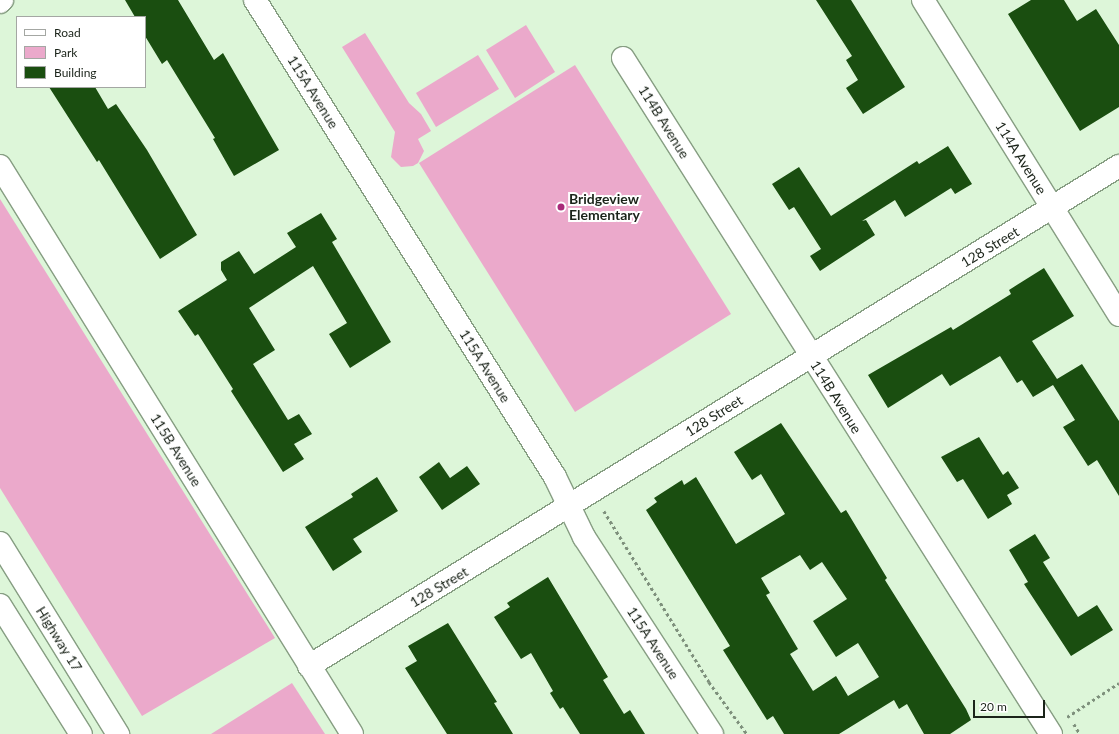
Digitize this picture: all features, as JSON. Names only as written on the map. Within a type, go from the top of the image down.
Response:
[{"type":"main road","name":"115A Avenue","points":[[255,0],[555,477],[584,537],[712,734]]},
{"type":"main road","name":"114A Avenue","points":[[923,0],[1119,315]]},
{"type":"main road","name":"114B Avenue","points":[[623,58],[811,357],[1050,729]]},
{"type":"main road","name":"115B Avenue","points":[[0,166],[352,734]]},
{"type":"main road","name":"128 Street","points":[[309,666],[569,508],[811,357],[1053,209],[1119,166]]},
{"type":"main road","name":"Highway 17","points":[[0,543],[118,734]]},
{"type":"main road","points":[[0,605],[81,734]]},
{"type":"path","points":[[600,506],[709,682],[747,734]]},
{"type":"path","points":[[1050,729],[1119,683]]},
{"type":"green space","points":[[526,25],[555,72],[515,98],[486,50]]},
{"type":"green space","points":[[365,33],[409,103],[421,114],[431,131],[418,139],[424,151],[418,163],[413,166],[401,167],[391,157],[395,132],[342,47]]},
{"type":"green space","points":[[478,55],[499,89],[436,127],[416,93]]},
{"type":"green space","points":[[575,65],[731,314],[575,412],[419,163]]},
{"type":"green space","points":[[0,199],[275,638],[142,716],[0,488]]},
{"type":"green space","points":[[292,683],[325,734],[211,734]]},
{"type":"building","points":[[125,0],[178,0],[214,60],[223,53],[279,150],[234,176],[213,139],[215,138],[167,60],[162,64],[146,38],[146,16],[134,16]]},
{"type":"building","points":[[816,0],[851,0],[905,87],[863,114],[846,88],[858,80],[846,60],[852,56]]},
{"type":"building","points":[[1031,0],[1064,0],[1077,21],[1096,9],[1119,45],[1119,107],[1080,131],[1008,14]]},
{"type":"building","points":[[50,88],[96,88],[108,109],[116,104],[147,150],[197,235],[160,259],[99,160],[97,162]]},
{"type":"building","points":[[948,146],[972,184],[955,194],[951,188],[905,217],[895,200],[862,221],[866,220],[875,235],[820,271],[810,256],[821,249],[794,207],[789,210],[772,184],[799,167],[831,216],[917,161],[919,164]]},
{"type":"building","points":[[321,213],[337,239],[332,242],[391,342],[350,368],[329,334],[347,323],[313,266],[249,308],[275,350],[253,364],[288,420],[299,414],[312,434],[294,444],[304,459],[283,472],[231,391],[233,389],[198,334],[195,336],[178,311],[227,280],[221,270],[221,262],[239,251],[254,274],[296,247],[287,233]]},
{"type":"building","points":[[1044,268],[1074,316],[1032,341],[1057,379],[1082,364],[1119,421],[1119,496],[1097,460],[1088,466],[1063,427],[1075,420],[1053,385],[1033,397],[1022,380],[1017,383],[1000,356],[950,386],[942,374],[888,408],[868,375],[951,327],[953,330],[1011,294],[1009,290]]},
{"type":"building","points":[[781,423],[841,513],[846,510],[887,578],[885,580],[966,709],[971,720],[950,734],[924,734],[907,704],[899,709],[894,700],[839,734],[784,734],[773,716],[767,720],[723,650],[730,646],[646,510],[657,502],[654,498],[682,480],[684,485],[696,477],[736,544],[785,514],[761,474],[752,480],[734,452]],"holes":[[[800,555],[810,570],[822,562],[847,599],[813,621],[836,657],[858,643],[879,677],[848,696],[836,676],[813,691],[790,654],[798,649],[766,595],[770,593],[761,578]]]},
{"type":"building","points":[[979,437],[1003,475],[1008,471],[1019,488],[1007,495],[1012,504],[988,519],[963,479],[957,482],[941,457]]},
{"type":"building","points":[[439,462],[450,478],[467,466],[480,484],[442,510],[419,477]]},
{"type":"building","points":[[377,477],[398,511],[353,539],[362,552],[333,571],[305,527],[353,497],[351,494]]},
{"type":"building","points":[[1035,534],[1050,558],[1043,562],[1078,617],[1097,605],[1113,630],[1071,656],[1024,584],[1028,582],[1009,550]]},
{"type":"building","points":[[548,577],[608,677],[603,680],[624,714],[630,710],[645,734],[580,734],[563,707],[560,709],[550,693],[553,691],[531,653],[521,659],[494,617],[510,607],[507,603]]},
{"type":"building","points":[[448,623],[497,702],[494,703],[513,734],[447,734],[405,668],[417,661],[408,646]]},
{"type":"place","name":"Bridgeview Elementary","points":[[561,207]]}]
